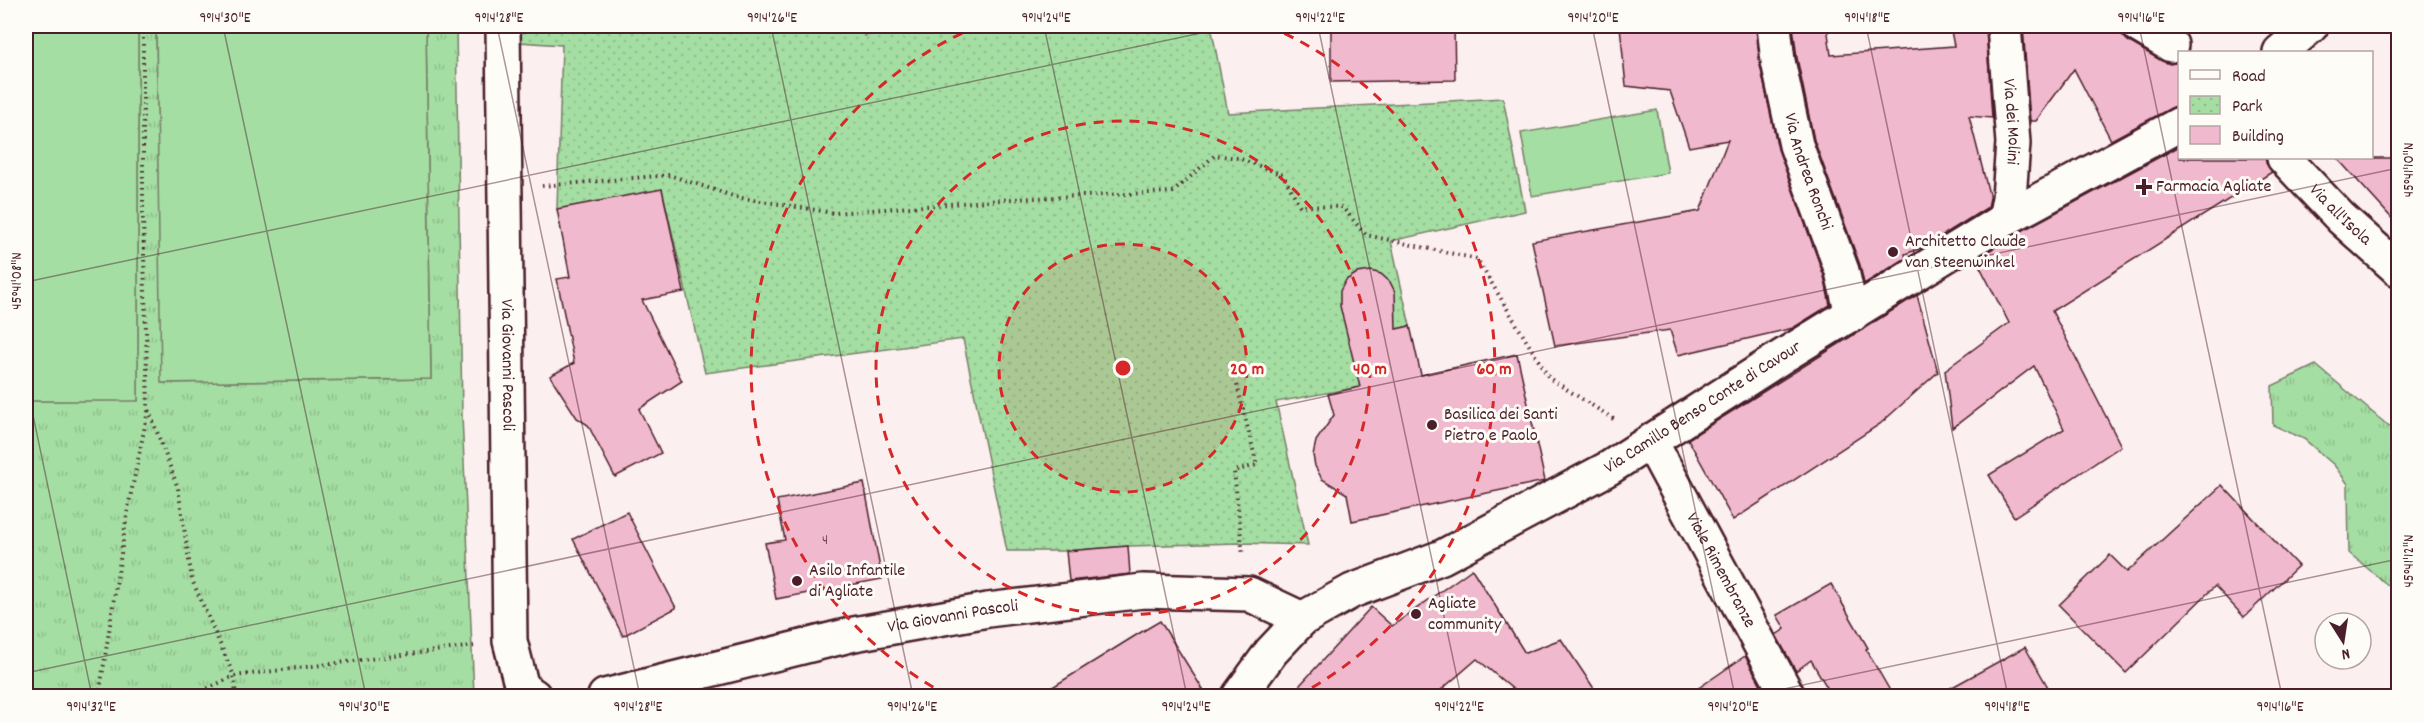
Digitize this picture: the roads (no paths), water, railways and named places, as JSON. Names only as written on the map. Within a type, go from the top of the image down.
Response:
[{"type":"street","name":"Via Giovanni Pascoli","points":[[503,26],[510,641],[522,688],[534,696]]},
{"type":"street","name":"Via Andrea Ronchi","points":[[1774,26],[1778,61],[1796,145],[1842,271],[1852,315]]},
{"type":"street","name":"Via dei Molini","points":[[2004,26],[2013,144],[2005,219]]},
{"type":"street","points":[[2139,26],[2170,45]]},
{"type":"street","points":[[2281,51],[2311,26]]},
{"type":"street","name":"Via Camillo Benso Conte di Cavour","points":[[1239,696],[1271,652],[1302,619],[1352,591],[1442,557],[1609,468],[1783,356],[2005,219],[2178,125]]},
{"type":"street","name":"Via all'Isola","points":[[2285,159],[2341,218],[2398,269]]},
{"type":"street","name":"Viale Rimembranze","points":[[1651,442],[1788,696]]},
{"type":"street","name":"Via Giovanni Pascoli","points":[[605,696],[854,634],[988,610],[1143,591],[1249,594],[1302,619]]},
{"type":"place","name":"Farmacia Agliate","points":[[2144,187]]},
{"type":"place","name":"Architetto Claude van Steenwinkel","points":[[1893,252]]},
{"type":"place","name":"Basilica dei Santi Pietro e Paolo","points":[[1432,425]]},
{"type":"place","name":"Asilo Infantile di Agliate","points":[[797,581]]},
{"type":"place","name":"Agliate community","points":[[1416,614]]}]
